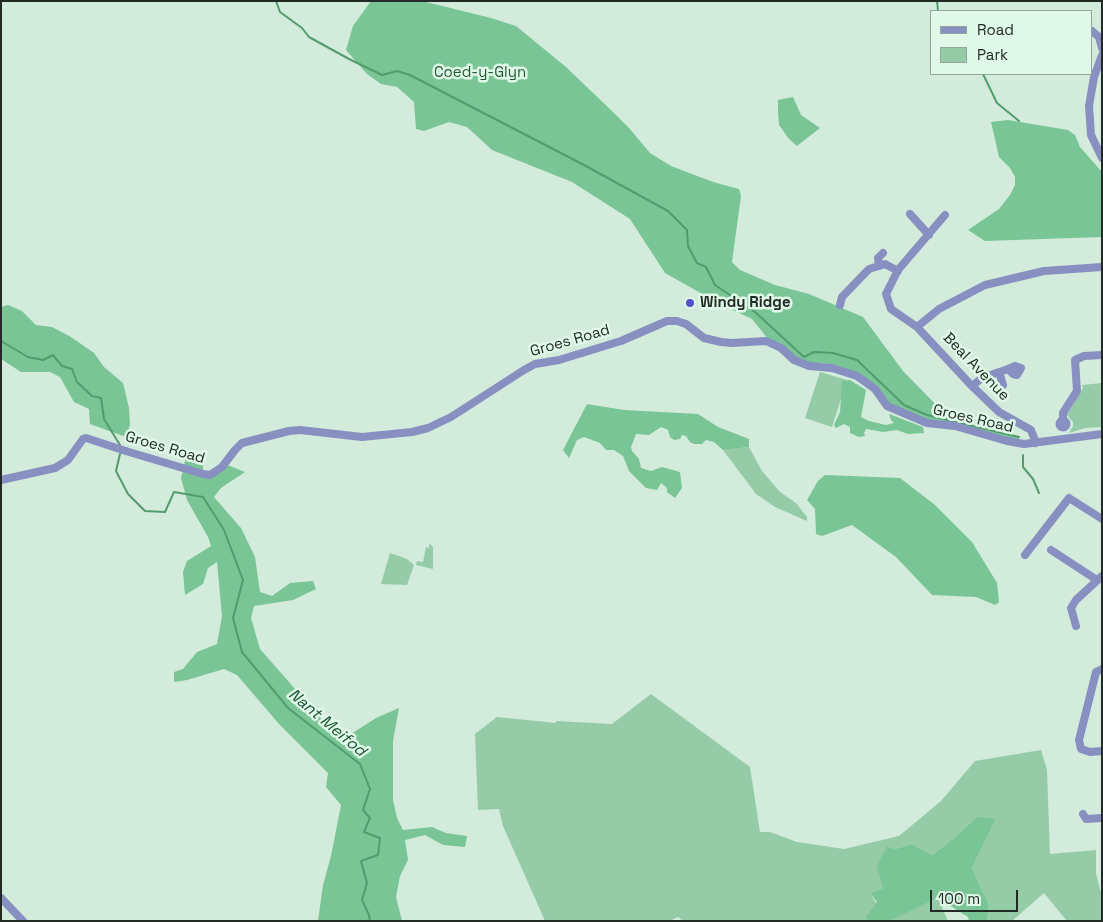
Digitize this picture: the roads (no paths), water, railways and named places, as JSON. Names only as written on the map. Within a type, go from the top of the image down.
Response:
[{"type":"street","points":[[1093,32],[1100,37],[1102,48]]},
{"type":"street","points":[[1102,55],[1094,77],[1089,106],[1091,135],[1102,158]]},
{"type":"street","points":[[910,214],[929,235]]},
{"type":"street","name":"Beal Avenue","points":[[945,214],[898,271],[886,294],[891,309],[917,327],[999,412],[1031,430],[1036,443]]},
{"type":"street","points":[[879,266],[878,258],[883,253]]},
{"type":"street","points":[[840,305],[842,297],[851,283],[869,269],[885,264],[898,271]]},
{"type":"street","points":[[917,327],[939,309],[986,285],[1044,271],[1102,267]]},
{"type":"street","name":"Groes Road","points":[[1,480],[55,468],[68,460],[83,439],[86,438],[210,475],[222,468],[242,443],[289,431],[300,430],[362,437],[412,432],[428,428],[451,417],[535,364],[559,360],[621,341],[667,321],[677,321],[686,324],[704,338],[721,342],[766,341],[781,348],[794,360],[809,366],[832,368],[857,376],[875,389],[887,406],[927,423],[955,426],[1024,444],[1102,434]]},
{"type":"street","points":[[1063,420],[1063,413],[1077,391],[1075,360],[1084,356],[1102,355]]},
{"type":"street","points":[[972,386],[982,378],[1008,369]]},
{"type":"street","points":[[999,372],[1003,386]]},
{"type":"street","points":[[1025,555],[1069,498],[1102,519]]},
{"type":"street","points":[[1051,550],[1100,578],[1076,600],[1072,608],[1077,621]]},
{"type":"street","points":[[1102,669],[1096,672],[1079,740],[1082,749],[1090,752],[1102,751]]},
{"type":"street","points":[[1083,814],[1086,819],[1102,818]]},
{"type":"street","points":[[1,898],[23,921]]},
{"type":"waterway","points":[[276,1],[280,12],[302,28],[309,37],[349,59],[382,75],[397,71],[410,75],[584,165],[668,211],[687,230],[688,246],[697,263],[706,267],[715,285],[755,312],[804,357],[814,352],[833,353],[857,360],[904,405],[927,415],[1019,437]]},
{"type":"waterway","points":[[937,1],[938,10]]},
{"type":"waterway","points":[[983,75],[997,103],[1019,121]]},
{"type":"waterway","name":"Nant Meifod","points":[[1,341],[28,357],[43,360],[53,355],[62,366],[72,369],[77,382],[92,396],[101,398],[104,419],[120,445]]},
{"type":"waterway","name":"Nant Meifod","points":[[120,454],[116,471],[128,494],[145,511],[165,512],[174,492],[203,497],[224,530],[243,580],[233,618],[242,652],[288,708],[360,764],[370,789],[363,810],[370,818],[364,832],[380,838],[378,855],[361,861],[367,883],[362,900],[370,921]]},
{"type":"waterway","points":[[1023,455],[1023,467],[1033,479],[1039,493]]},
{"type":"place","name":"Windy Ridge","points":[[690,303]]},
{"type":"park label","name":"Coed-y-Glyn","points":[[480,73]]}]
